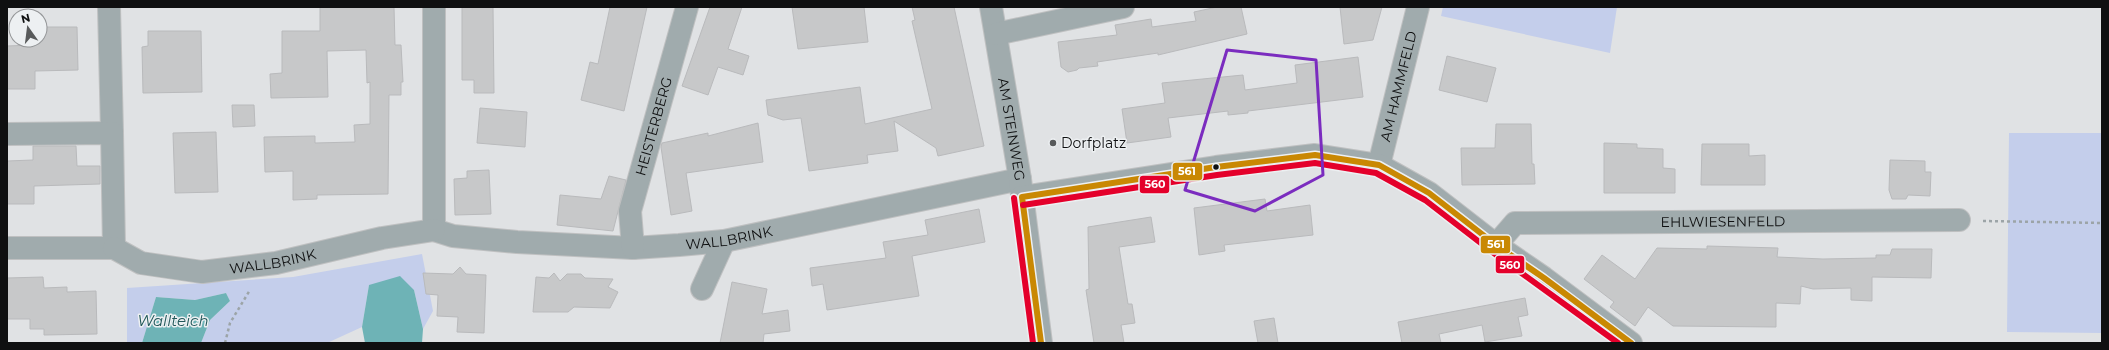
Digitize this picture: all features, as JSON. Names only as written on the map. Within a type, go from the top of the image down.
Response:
[{"type":"street","points":[[7,248],[114,248],[109,7]]},
{"type":"street","points":[[434,7],[434,230]]},
{"type":"street","name":"HEISTERBERG","points":[[633,248],[630,210],[687,7]]},
{"type":"street","name":"AM STEINWEG","points":[[991,7],[1021,188],[1041,343]]},
{"type":"street","points":[[996,34],[1123,7]]},
{"type":"street","name":"AM HAMMFELD","points":[[1379,166],[1418,7]]},
{"type":"street","points":[[7,134],[112,133]]},
{"type":"street","name":"WALLBRINK","points":[[114,248],[141,263],[202,272],[266,264],[382,238],[434,230],[453,236],[517,242],[633,248],[724,241],[1021,188],[1208,168],[1315,154],[1379,166],[1429,194],[1496,245],[1544,278],[1631,343]]},
{"type":"street","name":"EHLWIESENFELD","points":[[1496,245],[1515,223],[1959,220]]},
{"type":"street","points":[[702,289],[724,241]]},
{"type":"path","points":[[1959,220],[2102,223]]},
{"type":"path","points":[[225,343],[230,323],[266,264]]},
{"type":"highlighted area","points":[[1227,50],[1316,60],[1323,175],[1255,211],[1185,190]]},
{"type":"shaded area","points":[[1443,7],[1617,7],[1610,53],[1441,16]]},
{"type":"shaded area","points":[[2009,133],[2102,133],[2102,333],[2007,332]]},
{"type":"shaded area","points":[[422,254],[433,311],[423,329],[414,290],[369,285],[362,327],[327,343],[201,343],[210,320],[230,301],[226,293],[195,300],[156,297],[142,343],[127,343],[127,288],[293,277]]},
{"type":"water","points":[[400,276],[414,290],[423,329],[422,343],[365,343],[362,327],[369,285]]},
{"type":"water","name":"Wallteich","points":[[226,293],[230,301],[210,320],[201,343],[142,343],[156,297],[195,300]]},
{"type":"building","points":[[320,7],[394,7],[395,45],[401,45],[403,82],[401,82],[401,95],[389,95],[388,194],[317,195],[317,199],[293,200],[293,171],[265,172],[264,137],[315,136],[315,143],[355,142],[354,125],[370,124],[370,82],[367,83],[366,50],[327,51],[328,97],[271,98],[270,74],[282,73],[282,31],[320,31]]},
{"type":"building","points":[[462,7],[493,7],[494,93],[474,93],[474,80],[462,80]]},
{"type":"building","points":[[610,7],[647,7],[624,111],[581,100],[590,62],[598,64]]},
{"type":"building","points":[[710,7],[742,7],[728,49],[749,56],[743,75],[718,67],[708,95],[682,86]]},
{"type":"building","points":[[792,7],[864,7],[868,42],[798,49]]},
{"type":"building","points":[[912,7],[954,7],[984,146],[938,156],[936,148],[894,121],[898,151],[867,155],[868,163],[809,171],[801,118],[783,120],[768,115],[766,100],[860,87],[865,124],[932,109],[912,21],[915,20]]},
{"type":"building","points":[[1217,7],[1241,7],[1247,34],[1158,55],[1158,53],[1097,62],[1098,66],[1079,68],[1068,72],[1061,67],[1058,42],[1117,35],[1115,25],[1151,19],[1152,27],[1196,21],[1194,12]]},
{"type":"building","points":[[1340,7],[1382,7],[1373,40],[1344,44]]},
{"type":"building","points":[[48,27],[77,27],[78,70],[35,71],[35,89],[7,89],[7,46],[8,48],[48,48]]},
{"type":"building","points":[[148,31],[201,31],[202,92],[143,93],[142,47],[148,46]]},
{"type":"building","points":[[1447,56],[1496,68],[1487,102],[1439,90]]},
{"type":"building","points":[[1358,57],[1363,97],[1248,111],[1248,113],[1228,115],[1228,111],[1168,118],[1171,137],[1127,143],[1122,109],[1165,103],[1162,83],[1243,75],[1245,90],[1297,83],[1295,65]]},
{"type":"building","points":[[232,105],[254,105],[255,126],[233,127]]},
{"type":"building","points":[[480,108],[527,112],[525,147],[477,143]]},
{"type":"building","points":[[758,123],[763,162],[686,173],[692,211],[671,215],[661,147],[662,143],[708,133],[708,136]]},
{"type":"building","points":[[1496,124],[1531,124],[1532,164],[1534,164],[1535,184],[1462,185],[1461,148],[1495,148]]},
{"type":"building","points":[[216,132],[218,192],[175,193],[173,133]]},
{"type":"building","points":[[1604,143],[1637,144],[1637,148],[1663,149],[1663,168],[1675,169],[1675,193],[1604,193]]},
{"type":"building","points":[[1702,144],[1749,144],[1749,156],[1765,155],[1765,185],[1701,185]]},
{"type":"building","points":[[33,146],[76,146],[77,166],[100,166],[100,184],[34,186],[34,204],[7,204],[7,161],[33,160]]},
{"type":"building","points":[[1890,160],[1925,161],[1925,172],[1931,172],[1930,196],[1908,195],[1906,199],[1892,199],[1889,190]]},
{"type":"building","points":[[489,170],[491,214],[455,215],[454,179],[467,178],[467,171]]},
{"type":"building","points":[[609,176],[626,180],[613,231],[557,225],[560,195],[601,199]]},
{"type":"building","points":[[1265,199],[1267,211],[1310,205],[1313,235],[1224,245],[1225,251],[1199,255],[1194,208]]},
{"type":"building","points":[[979,209],[985,242],[912,256],[919,296],[827,310],[823,284],[812,286],[810,268],[886,258],[883,242],[928,235],[925,220]]},
{"type":"building","points":[[1151,217],[1155,242],[1119,247],[1128,304],[1132,304],[1135,323],[1121,325],[1124,343],[1094,343],[1086,290],[1089,289],[1088,227]]},
{"type":"building","points":[[1707,246],[1778,248],[1777,257],[1823,259],[1876,258],[1876,255],[1890,255],[1892,249],[1932,249],[1931,278],[1872,277],[1872,301],[1851,300],[1851,288],[1813,289],[1801,286],[1800,304],[1776,303],[1776,327],[1673,326],[1648,307],[1635,326],[1610,307],[1614,302],[1584,279],[1602,255],[1635,279],[1657,248],[1707,249]]},
{"type":"building","points":[[460,267],[466,274],[486,275],[484,333],[457,332],[458,317],[437,316],[438,295],[426,294],[423,273],[453,274]]},
{"type":"building","points":[[554,273],[560,281],[567,274],[581,274],[585,278],[613,279],[608,287],[618,292],[610,308],[574,307],[568,312],[533,312],[536,277],[549,278]]},
{"type":"building","points":[[43,277],[44,288],[67,287],[67,292],[96,291],[97,334],[44,335],[44,329],[30,329],[30,319],[7,319],[7,278]]},
{"type":"building","points":[[732,282],[767,289],[762,314],[788,310],[790,331],[764,334],[763,343],[720,343]]},
{"type":"building","points":[[1525,298],[1528,315],[1518,317],[1522,336],[1485,342],[1482,325],[1439,334],[1441,343],[1402,343],[1398,322]]},
{"type":"building","points":[[1274,318],[1278,343],[1258,343],[1254,321]]},
{"type":"transit line","name":"561","points":[[1022,197],[1216,167],[1315,155],[1379,165],[1429,193],[1496,245],[1544,278],[1631,343]]},
{"type":"transit line","name":"560","points":[[1023,205],[1217,175],[1315,163],[1376,173],[1425,200],[1491,251],[1618,343]]},
{"type":"transit line","name":"561","points":[[1022,197],[1041,343]]},
{"type":"transit line","name":"560","points":[[1014,198],[1033,343]]},
{"type":"place","name":"Dorfplatz","points":[[1053,143]]}]
